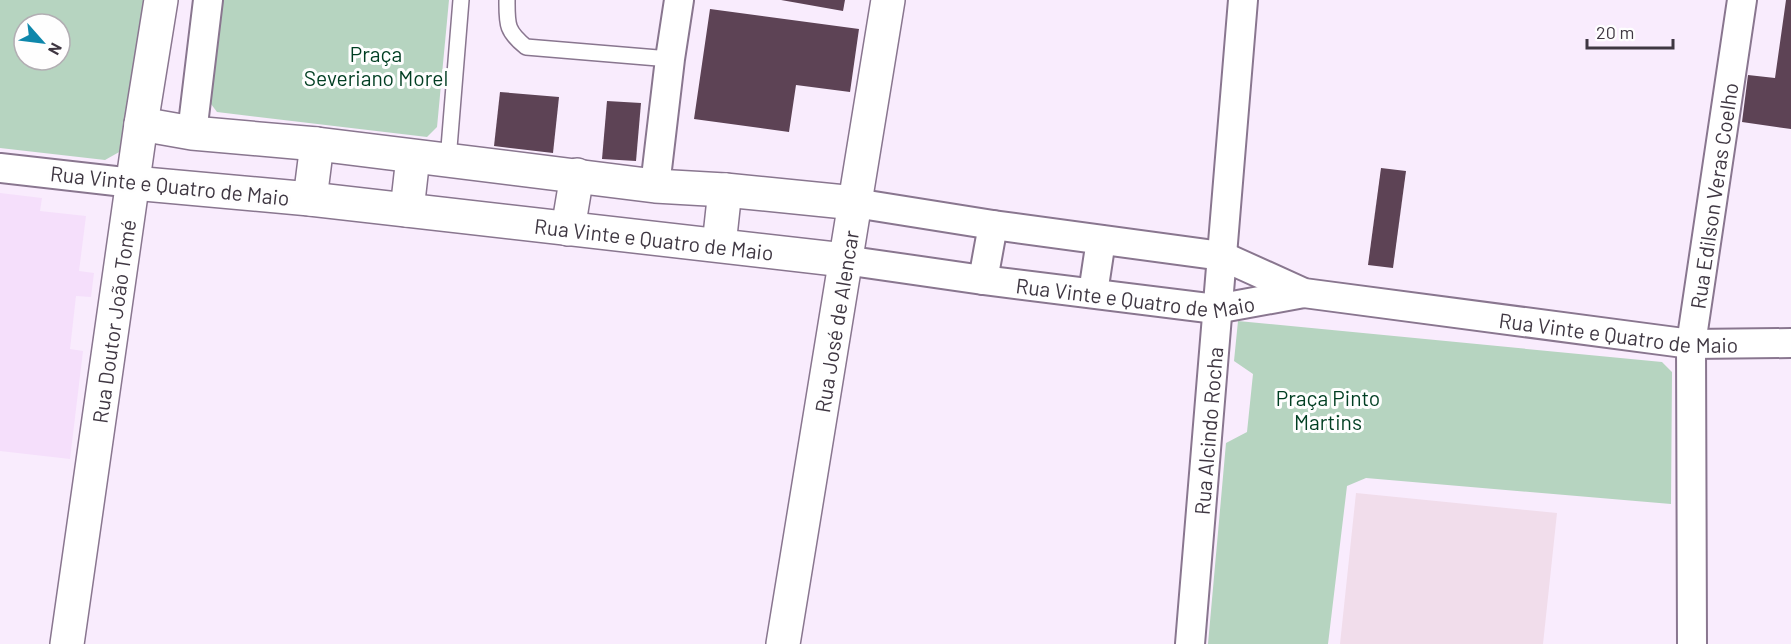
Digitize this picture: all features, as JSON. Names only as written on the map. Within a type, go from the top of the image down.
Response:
[{"type":"street","name":"Rua Doutor João Tomé","points":[[67,644],[141,124],[161,0]]},
{"type":"street","points":[[192,134],[208,0]]},
{"type":"street","points":[[656,186],[679,0]]},
{"type":"street","name":"Rua José de Alencar","points":[[783,644],[888,0]]},
{"type":"street","name":"Rua Alcindo Rocha","points":[[1190,644],[1243,0]]},
{"type":"street","name":"Rua Edilson Veras Coelho","points":[[1692,644],[1691,344],[1742,0]]},
{"type":"street","name":"Rua Vinte e Quatro de Maio","points":[[141,124],[192,134],[317,144],[656,186],[725,190],[855,203],[993,225],[1222,256],[1304,293],[1691,344],[1791,343]]},
{"type":"street","points":[[310,199],[317,144]]},
{"type":"street","points":[[407,210],[413,157]]},
{"type":"street","name":"Rua Vinte e Quatro de Maio","points":[[0,168],[310,199],[718,245],[1216,309],[1304,293]]},
{"type":"street","points":[[568,229],[577,175]]},
{"type":"street","points":[[718,245],[725,190]]},
{"type":"street","points":[[983,280],[993,225]]},
{"type":"street","points":[[1093,293],[1101,240]]},
{"type":"lane","points":[[448,160],[461,0]]},
{"type":"lane","points":[[507,0],[507,26],[515,39],[526,47],[670,59]]},
{"type":"shaded area","points":[[0,193],[42,198],[40,211],[86,216],[79,271],[94,273],[91,297],[76,296],[70,349],[83,351],[70,459],[0,451]]},
{"type":"shaded area","points":[[1356,493],[1557,513],[1543,644],[1340,644]]},
{"type":"green space","points":[[0,0],[149,0],[121,151],[105,160],[0,148]]},
{"type":"green space","name":"Praça Severiano Morel","points":[[217,0],[449,0],[437,127],[427,137],[217,112],[205,96]]},
{"type":"green space","name":"Praça Pinto Martins","points":[[1238,321],[1662,362],[1672,372],[1671,504],[1366,478],[1347,486],[1328,644],[1208,644],[1226,443],[1247,432],[1253,374],[1234,361]]},
{"type":"building","points":[[781,0],[845,0],[843,11]]},
{"type":"building","points":[[1786,0],[1791,0],[1791,129],[1742,122],[1748,75],[1775,78]]},
{"type":"building","points":[[710,9],[859,29],[850,92],[796,85],[789,132],[694,119]]},
{"type":"building","points":[[500,92],[559,97],[553,153],[494,146]]},
{"type":"building","points":[[607,101],[641,103],[636,161],[602,159]]},
{"type":"building","points":[[1381,168],[1406,171],[1393,268],[1368,265]]}]
